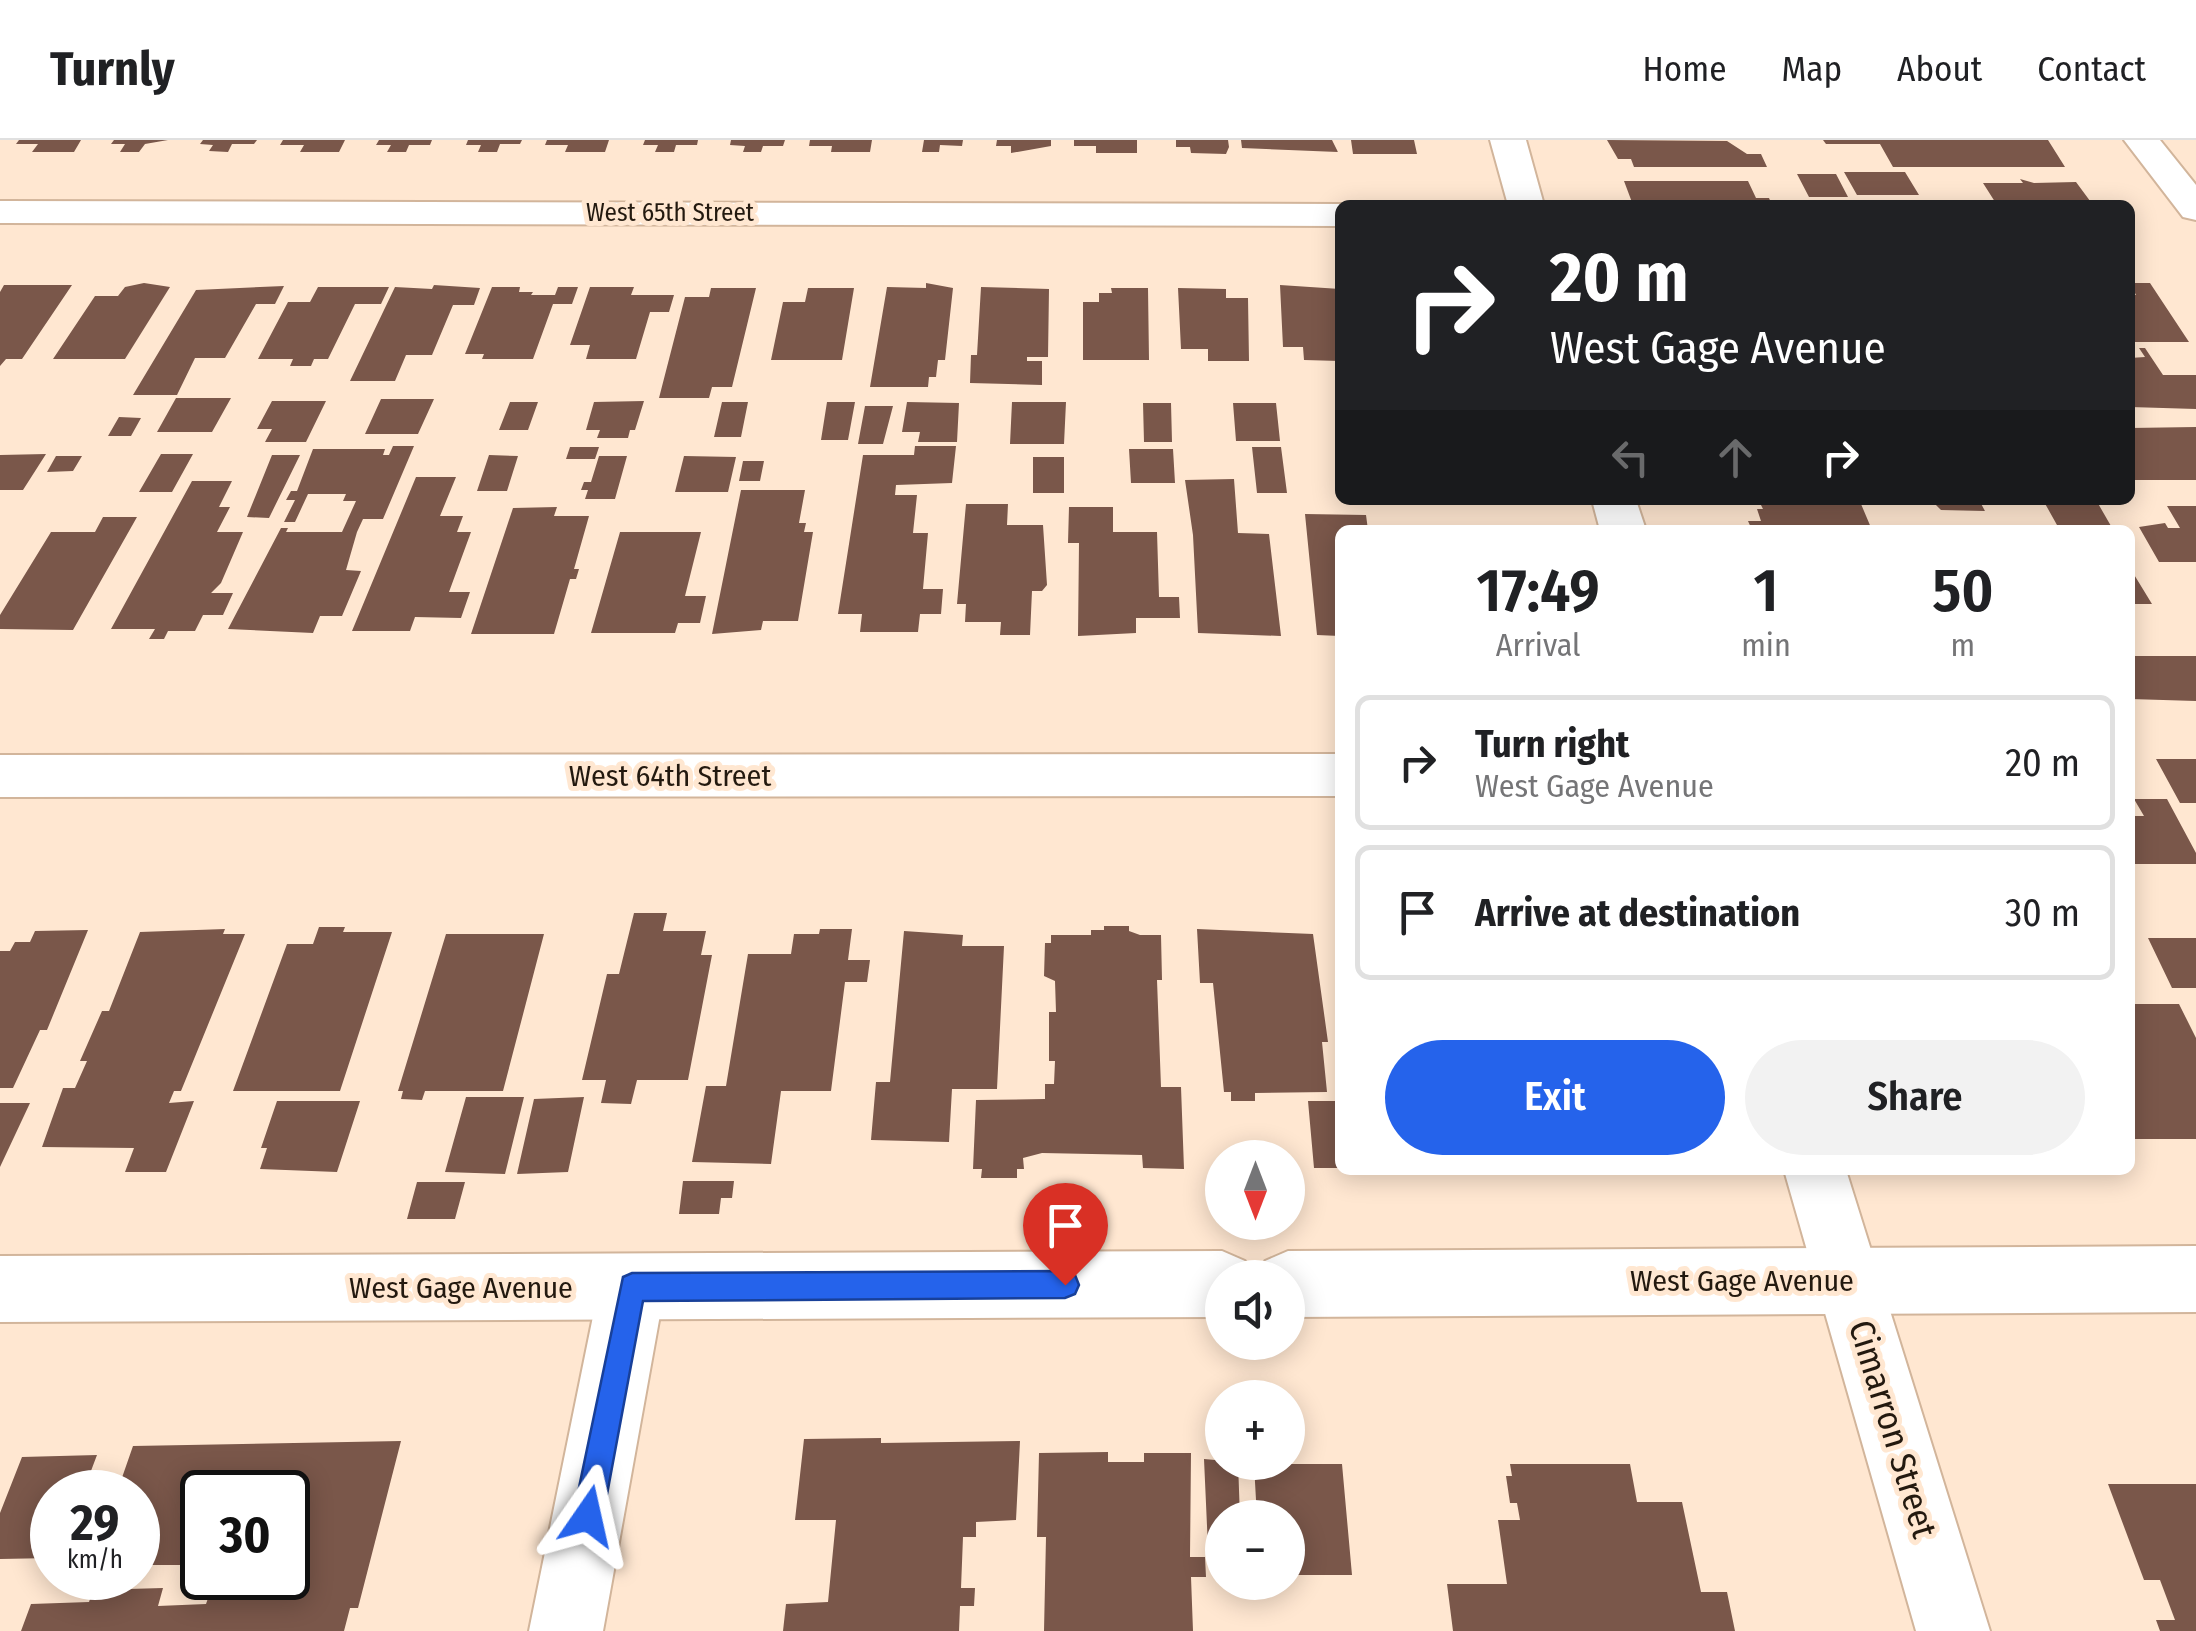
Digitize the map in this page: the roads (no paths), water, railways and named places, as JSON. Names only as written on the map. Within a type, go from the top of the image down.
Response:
[{"type":"street","points":[[1508,140],[1525,200]]},
{"type":"street","points":[[2142,140],[2196,209]]},
{"type":"street","name":"West 65th Street","points":[[0,212],[1335,216]]},
{"type":"street","name":"West 64th Street","points":[[0,776],[1335,775]]},
{"type":"street","name":"Cimarron Street","points":[[1816,1175],[1954,1631]]},
{"type":"street","name":"West Gage Avenue","points":[[1305,1284],[2196,1280]]},
{"type":"street","name":"West Gage Avenue","points":[[0,1289],[1205,1284]]},
{"type":"street","points":[[566,1631],[632,1287]]}]
